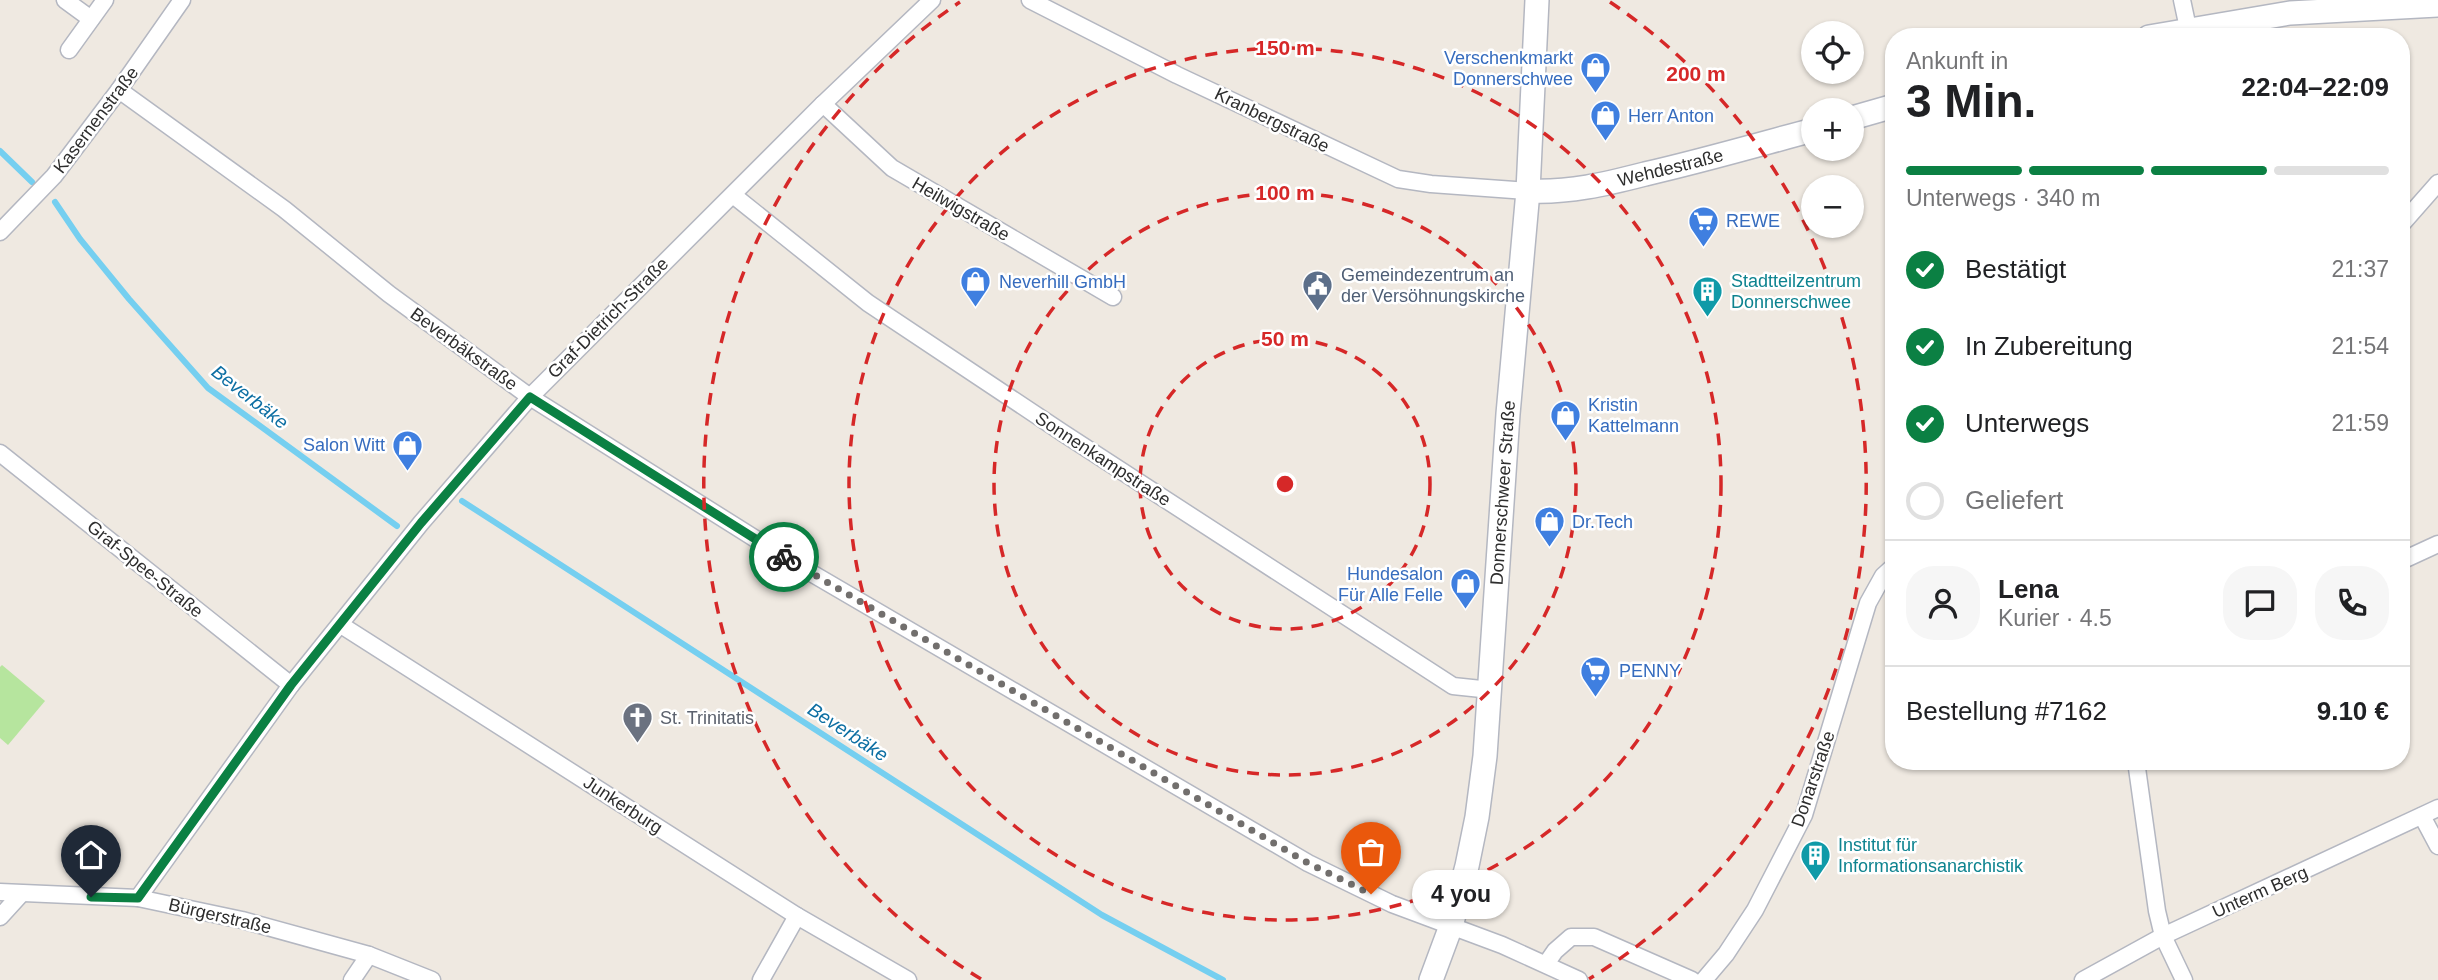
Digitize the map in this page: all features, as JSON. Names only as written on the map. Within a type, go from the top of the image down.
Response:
[{"type":"main road","name":"Donnerschweer Straße","points":[[1431,980],[1451,926],[1477,817],[1491,690],[1510,390],[1528,191],[1537,0]]},
{"type":"main road","points":[[2194,28],[2290,13],[2438,5]]},
{"type":"main road","points":[[1864,115],[1885,109]]},
{"type":"main road","name":"Wehdestraße","points":[[1528,191],[1577,190],[1801,133]]},
{"type":"street","points":[[65,0],[91,19]]},
{"type":"street","points":[[69,50],[105,0]]},
{"type":"street","name":"Kasernenstraße","points":[[0,232],[54,176],[182,0]]},
{"type":"street","name":"Graf-Dietrich-Straße","points":[[138,898],[291,685],[421,523],[530,397],[823,104],[932,0]]},
{"type":"street","name":"Kranbergstraße","points":[[1030,0],[1177,75],[1398,179],[1528,191]]},
{"type":"street","points":[[2182,0],[2188,28]]},
{"type":"street","name":"Beverbäkstraße","points":[[119,90],[284,209],[388,294],[530,397],[789,560],[1296,856],[1392,904],[1451,926]]},
{"type":"street","name":"Heilwigstraße","points":[[823,104],[892,168],[1113,296]]},
{"type":"street","points":[[2410,215],[2438,183]]},
{"type":"street","name":"Sonnenkampstraße","points":[[733,195],[868,303],[1074,440],[1453,686],[1491,690]]},
{"type":"street","name":"Graf-Spee-Straße","points":[[0,453],[291,685]]},
{"type":"street","points":[[2410,557],[2438,544]]},
{"type":"street","name":"Donarstraße","points":[[1704,980],[1726,954],[1755,910],[1804,815],[1868,603],[1885,574]]},
{"type":"street","name":"Junkerburg","points":[[341,625],[797,916],[908,980]]},
{"type":"street","points":[[2137,770],[2163,936],[2184,980]]},
{"type":"street","name":"Unterm Berg","points":[[2083,980],[2163,936],[2438,808]]},
{"type":"street","points":[[2422,816],[2438,846]]},
{"type":"street","name":"Bürgerstraße","points":[[0,892],[138,898],[242,920],[369,955],[432,980]]},
{"type":"street","points":[[0,917],[21,894]]},
{"type":"street","points":[[761,980],[797,916]]},
{"type":"street","points":[[1451,926],[1502,945],[1579,980]]},
{"type":"street","points":[[1546,964],[1555,951],[1571,937],[1594,937],[1692,980]]},
{"type":"street","points":[[352,980],[369,955]]},
{"type":"green space","points":[[2,665],[45,701],[8,745],[0,738]]},
{"type":"waterway","name":"Beverbäke","points":[[0,151],[32,182]]},
{"type":"waterway","name":"Beverbäke","points":[[55,202],[80,239],[129,299],[208,388],[397,526]]},
{"type":"waterway","name":"Beverbäke","points":[[462,501],[1102,915],[1223,980]]},
{"type":"way so far","points":[[784,557],[1308,863],[1371,894]]},
{"type":"place","name":"Verschenkmarkt Donnerschwee","points":[[1596,95]]},
{"type":"place","name":"Herr Anton","points":[[1605,143]]},
{"type":"place","name":"REWE","points":[[1703,248]]},
{"type":"place","name":"Neverhill GmbH","points":[[976,309]]},
{"type":"place","name":"Gemeindezentrum an der Versöhnungskirche","points":[[1318,312]]},
{"type":"place","name":"Stadtteilzentrum Donnerschwee","points":[[1708,318]]},
{"type":"place","name":"Kristin Kattelmann","points":[[1565,442]]},
{"type":"place","name":"Salon Witt","points":[[408,472]]},
{"type":"place","name":"Dr.Tech","points":[[1549,549]]},
{"type":"place","name":"Hundesalon Für Alle Felle","points":[[1466,611]]},
{"type":"place","name":"PENNY","points":[[1596,698]]},
{"type":"place","name":"St. Trinitatis","points":[[637,745]]},
{"type":"place","name":"Institut für Informationsanarchistik","points":[[1815,882]]},
{"type":"place","name":"4 you","points":[[1371,894]]},
{"type":"route","points":[[91,897],[138,898],[291,685],[421,523],[530,397],[784,557]]}]
